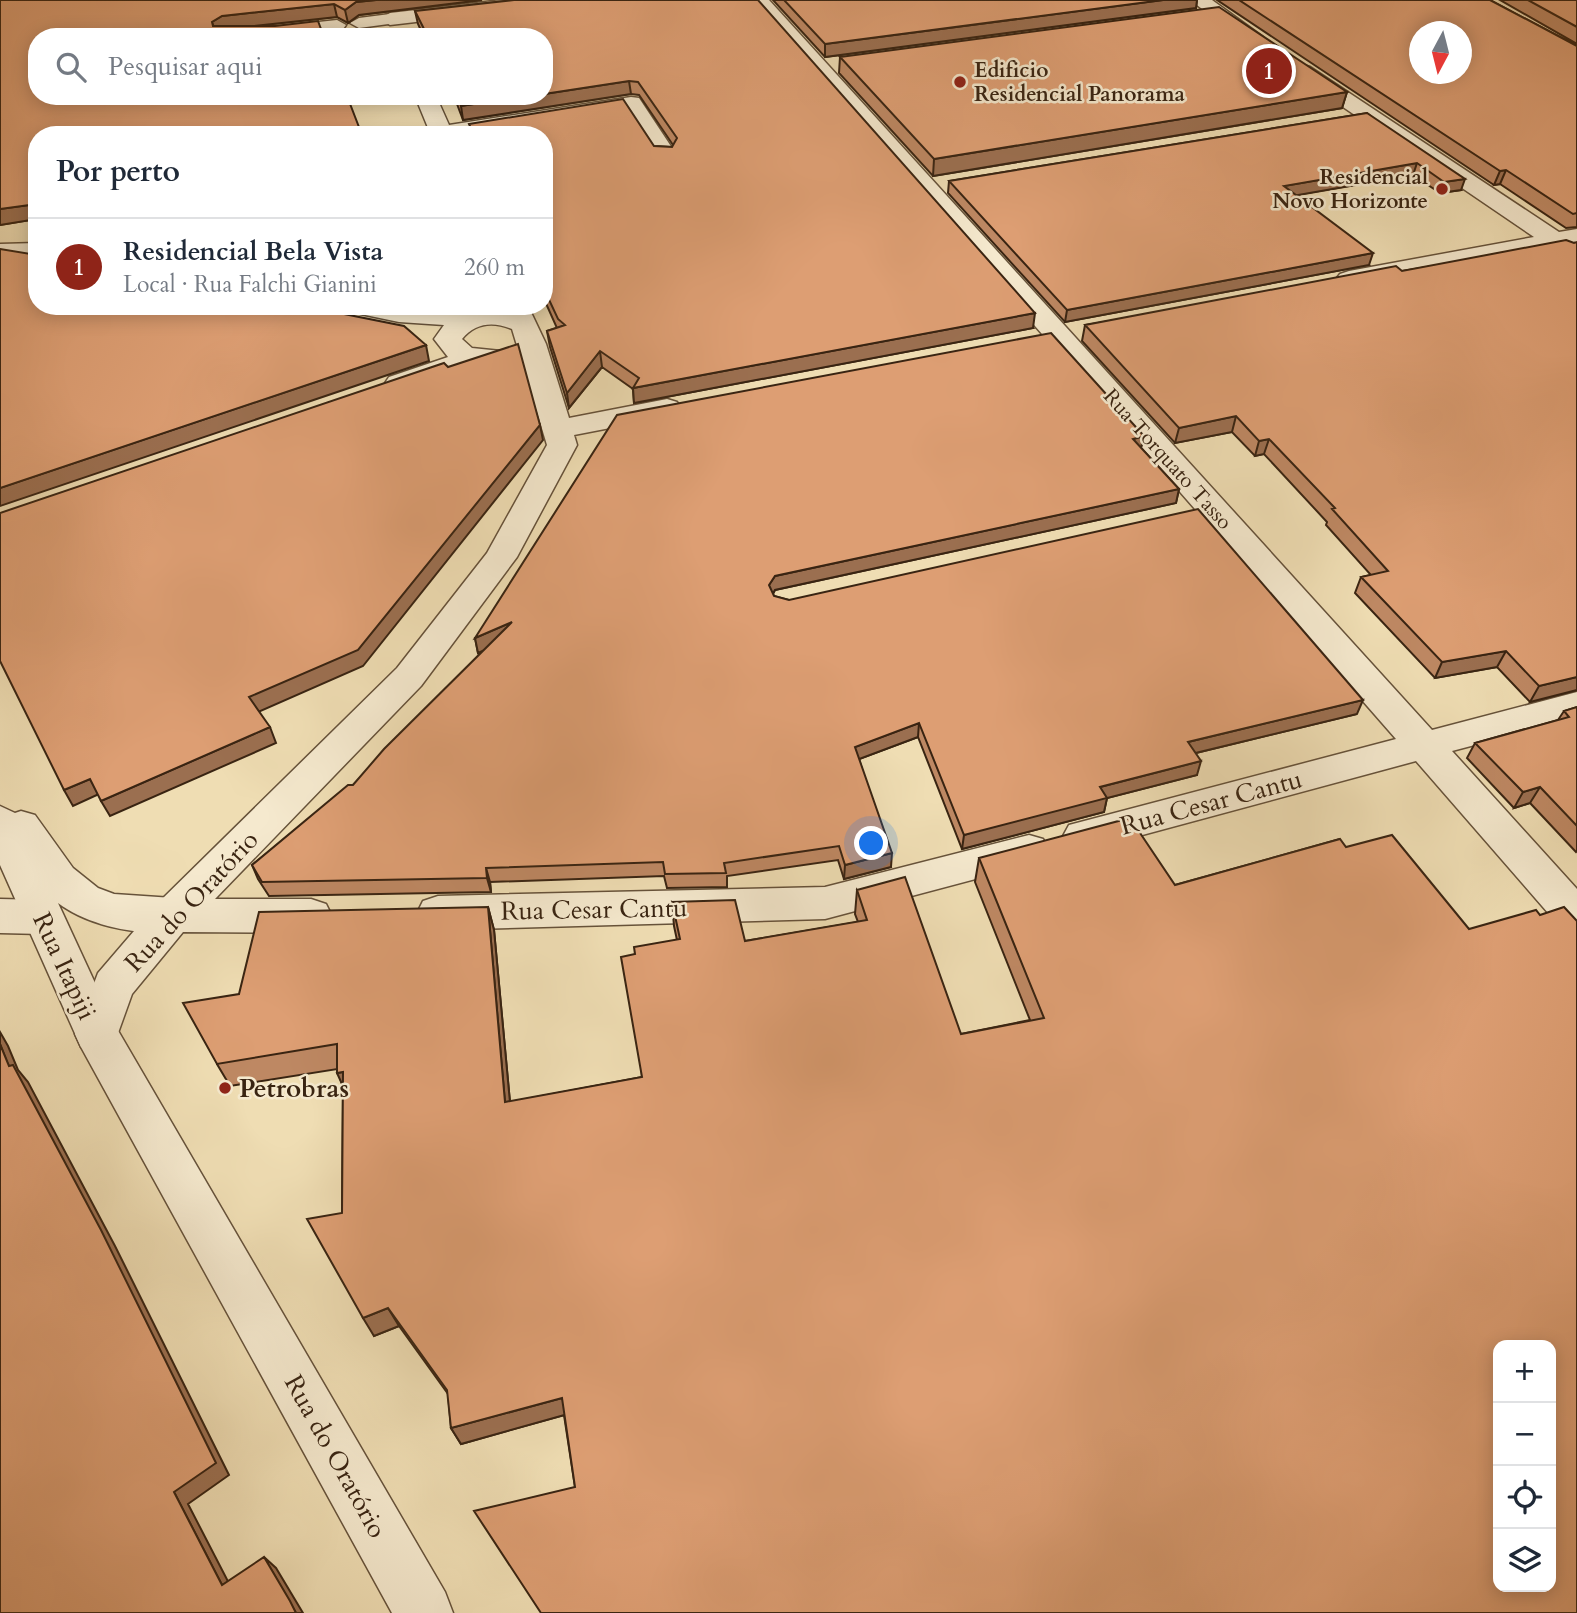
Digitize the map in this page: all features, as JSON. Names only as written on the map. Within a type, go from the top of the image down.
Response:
[{"type":"street","points":[[383,0],[394,28]]},
{"type":"street","points":[[359,23],[394,28],[552,0]]},
{"type":"street","name":"Rua Torquato Tasso","points":[[759,0],[832,66],[940,185],[1058,335],[1577,918]]},
{"type":"street","points":[[1195,9],[1219,14],[1366,114],[1565,238],[1577,256]]},
{"type":"street","points":[[309,28],[337,25]]},
{"type":"street","points":[[490,126],[631,103],[665,154]]},
{"type":"street","points":[[429,105],[438,126]]},
{"type":"street","points":[[1341,118],[1366,114]]},
{"type":"street","points":[[1326,284],[1565,238]]},
{"type":"street","points":[[0,251],[28,250]]},
{"type":"street","points":[[401,315],[458,348],[509,353],[521,346],[522,322],[510,317],[490,315],[470,319],[413,315]]},
{"type":"street","points":[[458,348],[454,328],[470,319]]},
{"type":"street","name":"Rua do Oratório","points":[[424,1613],[97,1034],[113,986],[173,915],[409,677],[502,557],[562,445],[522,322]]},
{"type":"street","points":[[366,394],[406,380],[458,348]]},
{"type":"street","points":[[558,429],[693,403]]},
{"type":"street","points":[[1174,516],[1212,508]]},
{"type":"street","name":"Rua Cesar Cantu","points":[[400,914],[825,903],[1577,705]]},
{"type":"street","points":[[0,795],[54,874],[80,900],[111,911],[173,915],[344,915]]},
{"type":"street","name":"Rua Itapiji","points":[[0,821],[97,1034]]},
{"type":"street","points":[[0,916],[42,917]]},
{"type":"building","points":[[0,0],[376,0],[356,2],[345,10],[334,4],[222,16],[212,22],[213,26],[275,26],[318,21],[321,28],[28,28],[28,105],[350,105],[359,126],[28,126],[28,205],[0,209]]},
{"type":"building","points":[[514,0],[758,0],[1035,313],[633,388],[639,378],[600,351],[567,393],[547,331],[565,325],[558,319],[553,308],[553,126],[469,124],[623,99],[654,146],[672,147],[677,138],[638,82],[629,81],[553,93],[553,28],[424,28],[415,11]]},
{"type":"building","points":[[784,0],[1163,0],[825,44]]},
{"type":"building","points":[[1239,0],[1490,0],[1577,46],[1577,213],[1573,214],[1506,170],[1500,171]]},
{"type":"building","points":[[1528,0],[1577,0],[1577,27]]},
{"type":"building","points":[[1219,7],[1347,92],[934,159],[840,57]]},
{"type":"building","points":[[1367,113],[1465,179],[1444,182],[1417,163],[1284,186],[1373,253],[1067,310],[949,181]]},
{"type":"building","points":[[1566,240],[1577,242],[1577,677],[1539,686],[1506,651],[1442,662],[1361,577],[1388,571],[1332,509],[1335,508],[1269,439],[1259,441],[1236,416],[1179,428],[1085,325],[1396,266],[1402,271]]},
{"type":"building","points":[[0,249],[28,254],[28,315],[349,315],[404,326],[426,345],[0,488]]},
{"type":"building","points":[[1051,333],[1144,436],[1133,439],[1179,489],[775,576],[769,585],[774,596],[789,600],[1198,509],[1363,700],[1188,742],[1201,761],[1100,787],[1107,798],[964,835],[919,723],[855,747],[892,853],[845,865],[839,846],[724,863],[726,873],[665,874],[663,862],[486,868],[487,878],[262,882],[252,865],[348,785],[353,785],[384,749],[512,622],[475,638],[617,415]]},
{"type":"building","points":[[518,344],[540,425],[358,650],[249,697],[270,727],[101,801],[90,779],[64,790],[0,661],[0,513],[444,363],[448,367]]},
{"type":"building","points":[[1577,707],[1577,826],[1540,787],[1523,792],[1475,743],[1569,717],[1564,711]]},
{"type":"building","points":[[1130,818],[1175,885],[1340,839],[1346,847],[1392,835],[1469,929],[1536,910],[1540,915],[1564,907],[1577,921],[1577,1613],[541,1613],[474,1511],[575,1487],[562,1398],[451,1428],[447,1390],[388,1308],[363,1318],[307,1219],[342,1213],[343,1072],[337,1073],[337,1044],[217,1064],[183,1003],[239,994],[259,912],[488,907],[505,1102],[642,1077],[621,957],[635,954],[634,947],[680,939],[672,902],[735,900],[745,941],[867,920],[857,890],[905,877],[961,1034],[1044,1018],[979,858]]},
{"type":"building","points":[[0,1044],[9,1066],[13,1065],[101,1230],[216,1463],[174,1492],[222,1585],[264,1557],[296,1613],[0,1613]]},
{"type":"place","name":"Residencial Bela Vista","points":[[1269,71]]},
{"type":"place","name":"Edificio Residencial Panorama","points":[[960,82]]},
{"type":"place","name":"Residencial Novo Horizonte","points":[[1442,189]]},
{"type":"place","name":"Petrobras","points":[[225,1088]]}]
